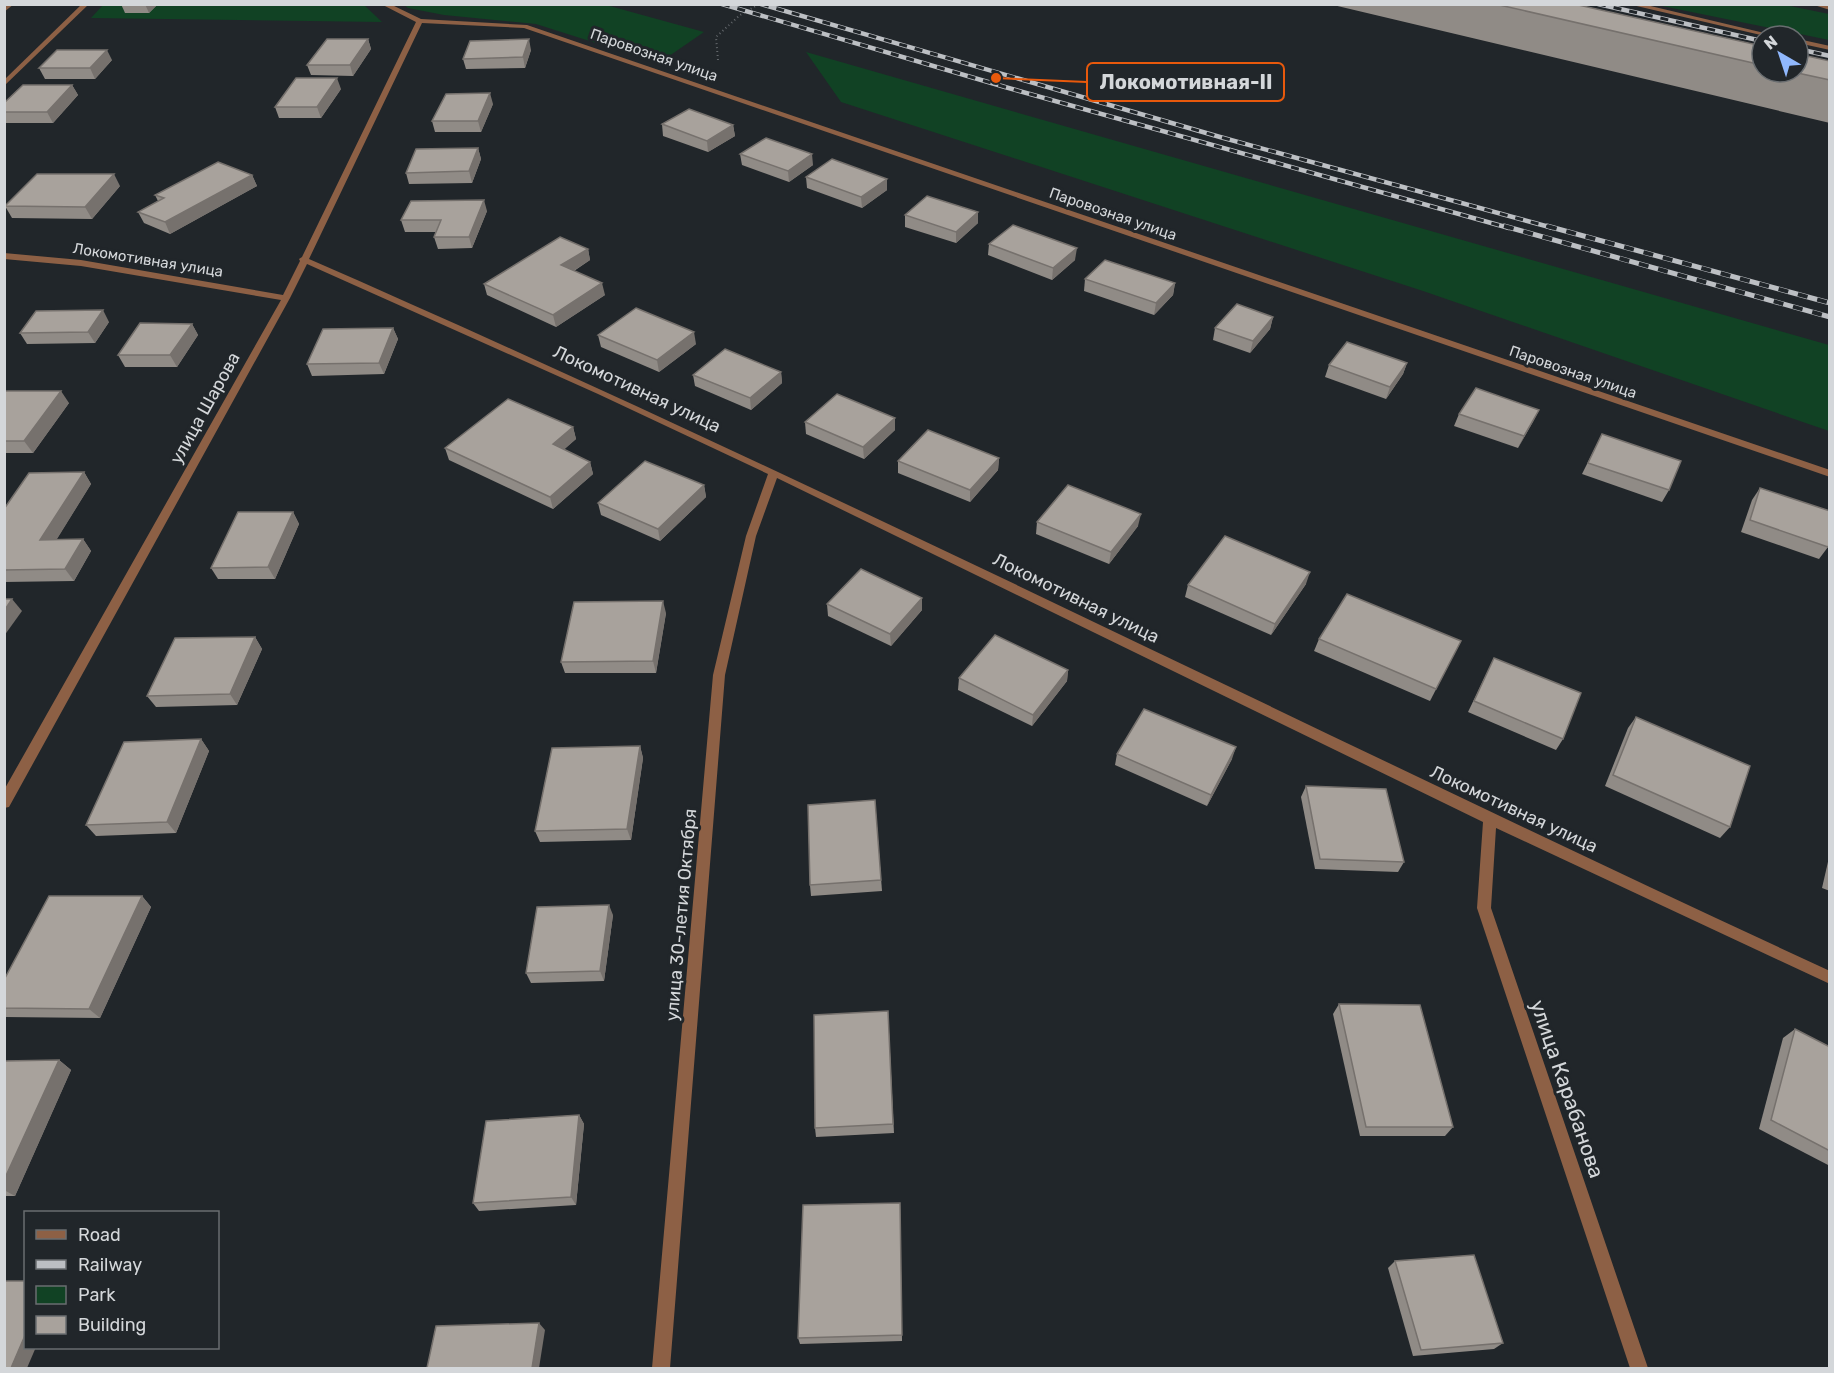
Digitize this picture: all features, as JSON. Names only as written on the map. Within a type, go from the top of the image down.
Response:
[{"type":"street","points":[[4,10],[11,4]]},
{"type":"street","points":[[4,84],[86,4]]},
{"type":"street","name":"Паровозная улица","points":[[384,4],[420,21],[525,26],[1830,474]]},
{"type":"street","points":[[1631,4],[1750,31]]},
{"type":"street","points":[[1816,4],[1830,8]]},
{"type":"street","name":"улица Шарова","points":[[4,803],[286,298],[420,21]]},
{"type":"street","points":[[1810,44],[1830,48]]},
{"type":"street","name":"Локомотивная улица","points":[[4,256],[81,263],[286,298]]},
{"type":"street","name":"Локомотивная улица","points":[[303,259],[443,320],[774,472],[1490,819],[1830,978]]},
{"type":"street","name":"улица 30-летия Октября","points":[[661,1368],[719,675],[751,536],[774,472]]},
{"type":"street","name":"улица Карабанова","points":[[1490,819],[1484,908],[1639,1368]]},
{"type":"path","points":[[720,92],[716,37],[740,15],[759,4]]},
{"type":"green space","points":[[363,4],[382,22],[91,18],[103,5]]},
{"type":"green space","points":[[404,5],[606,5],[704,32],[659,63],[536,24],[444,15],[408,8]]},
{"type":"green space","points":[[1657,5],[1785,5],[1829,14],[1829,40],[1810,36],[1810,24],[1750,24]]},
{"type":"green space","points":[[806,52],[1829,345],[1829,431],[1423,291],[841,102]]},
{"type":"building","points":[[1495,4],[1574,4],[1750,43],[1750,62]]},
{"type":"building","points":[[327,39],[368,39],[350,65],[307,65]]},
{"type":"building","points":[[529,39],[523,57],[463,59],[470,41]]},
{"type":"building","points":[[57,50],[107,50],[90,68],[39,68]]},
{"type":"building","points":[[1810,57],[1830,61],[1830,80],[1810,76]]},
{"type":"building","points":[[296,78],[337,78],[317,107],[275,107]]},
{"type":"building","points":[[23,85],[72,85],[47,112],[4,112],[4,103]]},
{"type":"building","points":[[490,93],[478,121],[432,121],[446,94]]},
{"type":"building","points":[[689,109],[733,125],[707,141],[662,124]]},
{"type":"building","points":[[766,138],[812,154],[788,171],[740,154]]},
{"type":"building","points":[[478,148],[469,171],[406,173],[416,149]]},
{"type":"building","points":[[832,159],[887,179],[861,197],[806,177]]},
{"type":"building","points":[[218,162],[252,175],[165,222],[138,212],[164,198],[155,195]]},
{"type":"building","points":[[37,174],[114,174],[85,207],[5,206]]},
{"type":"building","points":[[927,196],[978,212],[956,232],[905,215]]},
{"type":"building","points":[[484,200],[469,237],[434,237],[441,220],[401,220],[411,201]]},
{"type":"building","points":[[1013,225],[1077,248],[1053,268],[989,244]]},
{"type":"building","points":[[560,237],[588,249],[561,265],[602,283],[553,315],[484,284]]},
{"type":"building","points":[[1105,260],[1175,283],[1156,303],[1085,279]]},
{"type":"building","points":[[1237,304],[1273,317],[1253,341],[1215,328]]},
{"type":"building","points":[[636,308],[694,332],[657,360],[598,335]]},
{"type":"building","points":[[103,310],[88,332],[20,333],[36,311]]},
{"type":"building","points":[[140,323],[192,324],[170,355],[118,355]]},
{"type":"building","points":[[393,328],[379,363],[307,364],[323,329]]},
{"type":"building","points":[[1347,342],[1407,363],[1390,387],[1329,365]]},
{"type":"building","points":[[725,349],[781,372],[750,398],[693,375]]},
{"type":"building","points":[[1476,388],[1539,410],[1524,436],[1459,414]]},
{"type":"building","points":[[4,391],[61,391],[24,441],[4,441]]},
{"type":"building","points":[[837,394],[895,418],[863,447],[805,422]]},
{"type":"building","points":[[508,399],[573,427],[553,444],[590,462],[550,497],[445,448]]},
{"type":"building","points":[[928,430],[999,458],[970,490],[898,461]]},
{"type":"building","points":[[1602,434],[1681,461],[1669,490],[1588,463]]},
{"type":"building","points":[[645,461],[704,485],[658,529],[598,503]]},
{"type":"building","points":[[84,472],[40,540],[83,539],[65,569],[4,570],[4,509],[29,473]]},
{"type":"building","points":[[1068,485],[1141,514],[1111,552],[1037,522]]},
{"type":"building","points":[[1760,488],[1830,511],[1828,547],[1750,520]]},
{"type":"building","points":[[238,512],[293,512],[268,567],[211,568]]},
{"type":"building","points":[[1225,536],[1310,572],[1275,624],[1188,585]]},
{"type":"building","points":[[861,569],[922,598],[890,634],[827,604]]},
{"type":"building","points":[[1347,594],[1461,641],[1436,689],[1319,639]]},
{"type":"building","points":[[4,599],[12,599],[4,611]]},
{"type":"building","points":[[663,601],[653,661],[561,662],[574,602]]},
{"type":"building","points":[[995,635],[1068,670],[1033,715],[959,678]]},
{"type":"building","points":[[255,637],[230,694],[147,696],[175,638]]},
{"type":"building","points":[[1494,658],[1581,693],[1563,739],[1474,701]]},
{"type":"building","points":[[1144,709],[1236,747],[1211,795],[1117,754]]},
{"type":"building","points":[[1636,717],[1750,766],[1730,827],[1613,775]]},
{"type":"building","points":[[201,739],[167,822],[86,825],[124,742]]},
{"type":"building","points":[[640,746],[627,829],[535,831],[552,748]]},
{"type":"building","points":[[1306,786],[1386,789],[1404,862],[1320,859]]},
{"type":"building","points":[[875,800],[881,880],[810,885],[808,805]]},
{"type":"building","points":[[49,896],[142,896],[89,1009],[4,1008],[4,980]]},
{"type":"building","points":[[609,905],[600,971],[526,973],[537,907]]},
{"type":"building","points":[[1339,1004],[1420,1005],[1453,1127],[1366,1127]]},
{"type":"building","points":[[888,1011],[893,1124],[815,1128],[814,1015]]},
{"type":"building","points":[[1795,1029],[1830,1047],[1830,1151],[1771,1120]]},
{"type":"building","points":[[59,1060],[4,1180],[4,1061]]},
{"type":"building","points":[[579,1115],[571,1197],[473,1203],[486,1121]]},
{"type":"building","points":[[900,1203],[902,1335],[798,1338],[803,1205]]},
{"type":"building","points":[[1474,1255],[1503,1343],[1421,1350],[1395,1261]]},
{"type":"building","points":[[4,1281],[24,1281],[24,1338],[11,1368],[4,1368]]},
{"type":"building","points":[[539,1323],[532,1368],[427,1368],[436,1326]]},
{"type":"railway","points":[[722,4],[1005,87],[1509,228]]},
{"type":"railway","points":[[761,4],[1220,137],[1553,228]]},
{"type":"railway","points":[[1598,4],[1750,38]]},
{"type":"railway","points":[[1810,52],[1830,56]]},
{"type":"railway","points":[[1504,226],[1830,317]]},
{"type":"railway","points":[[1547,226],[1830,303]]},
{"type":"place","name":"Локомотивная-II","points":[[996,78]]}]
